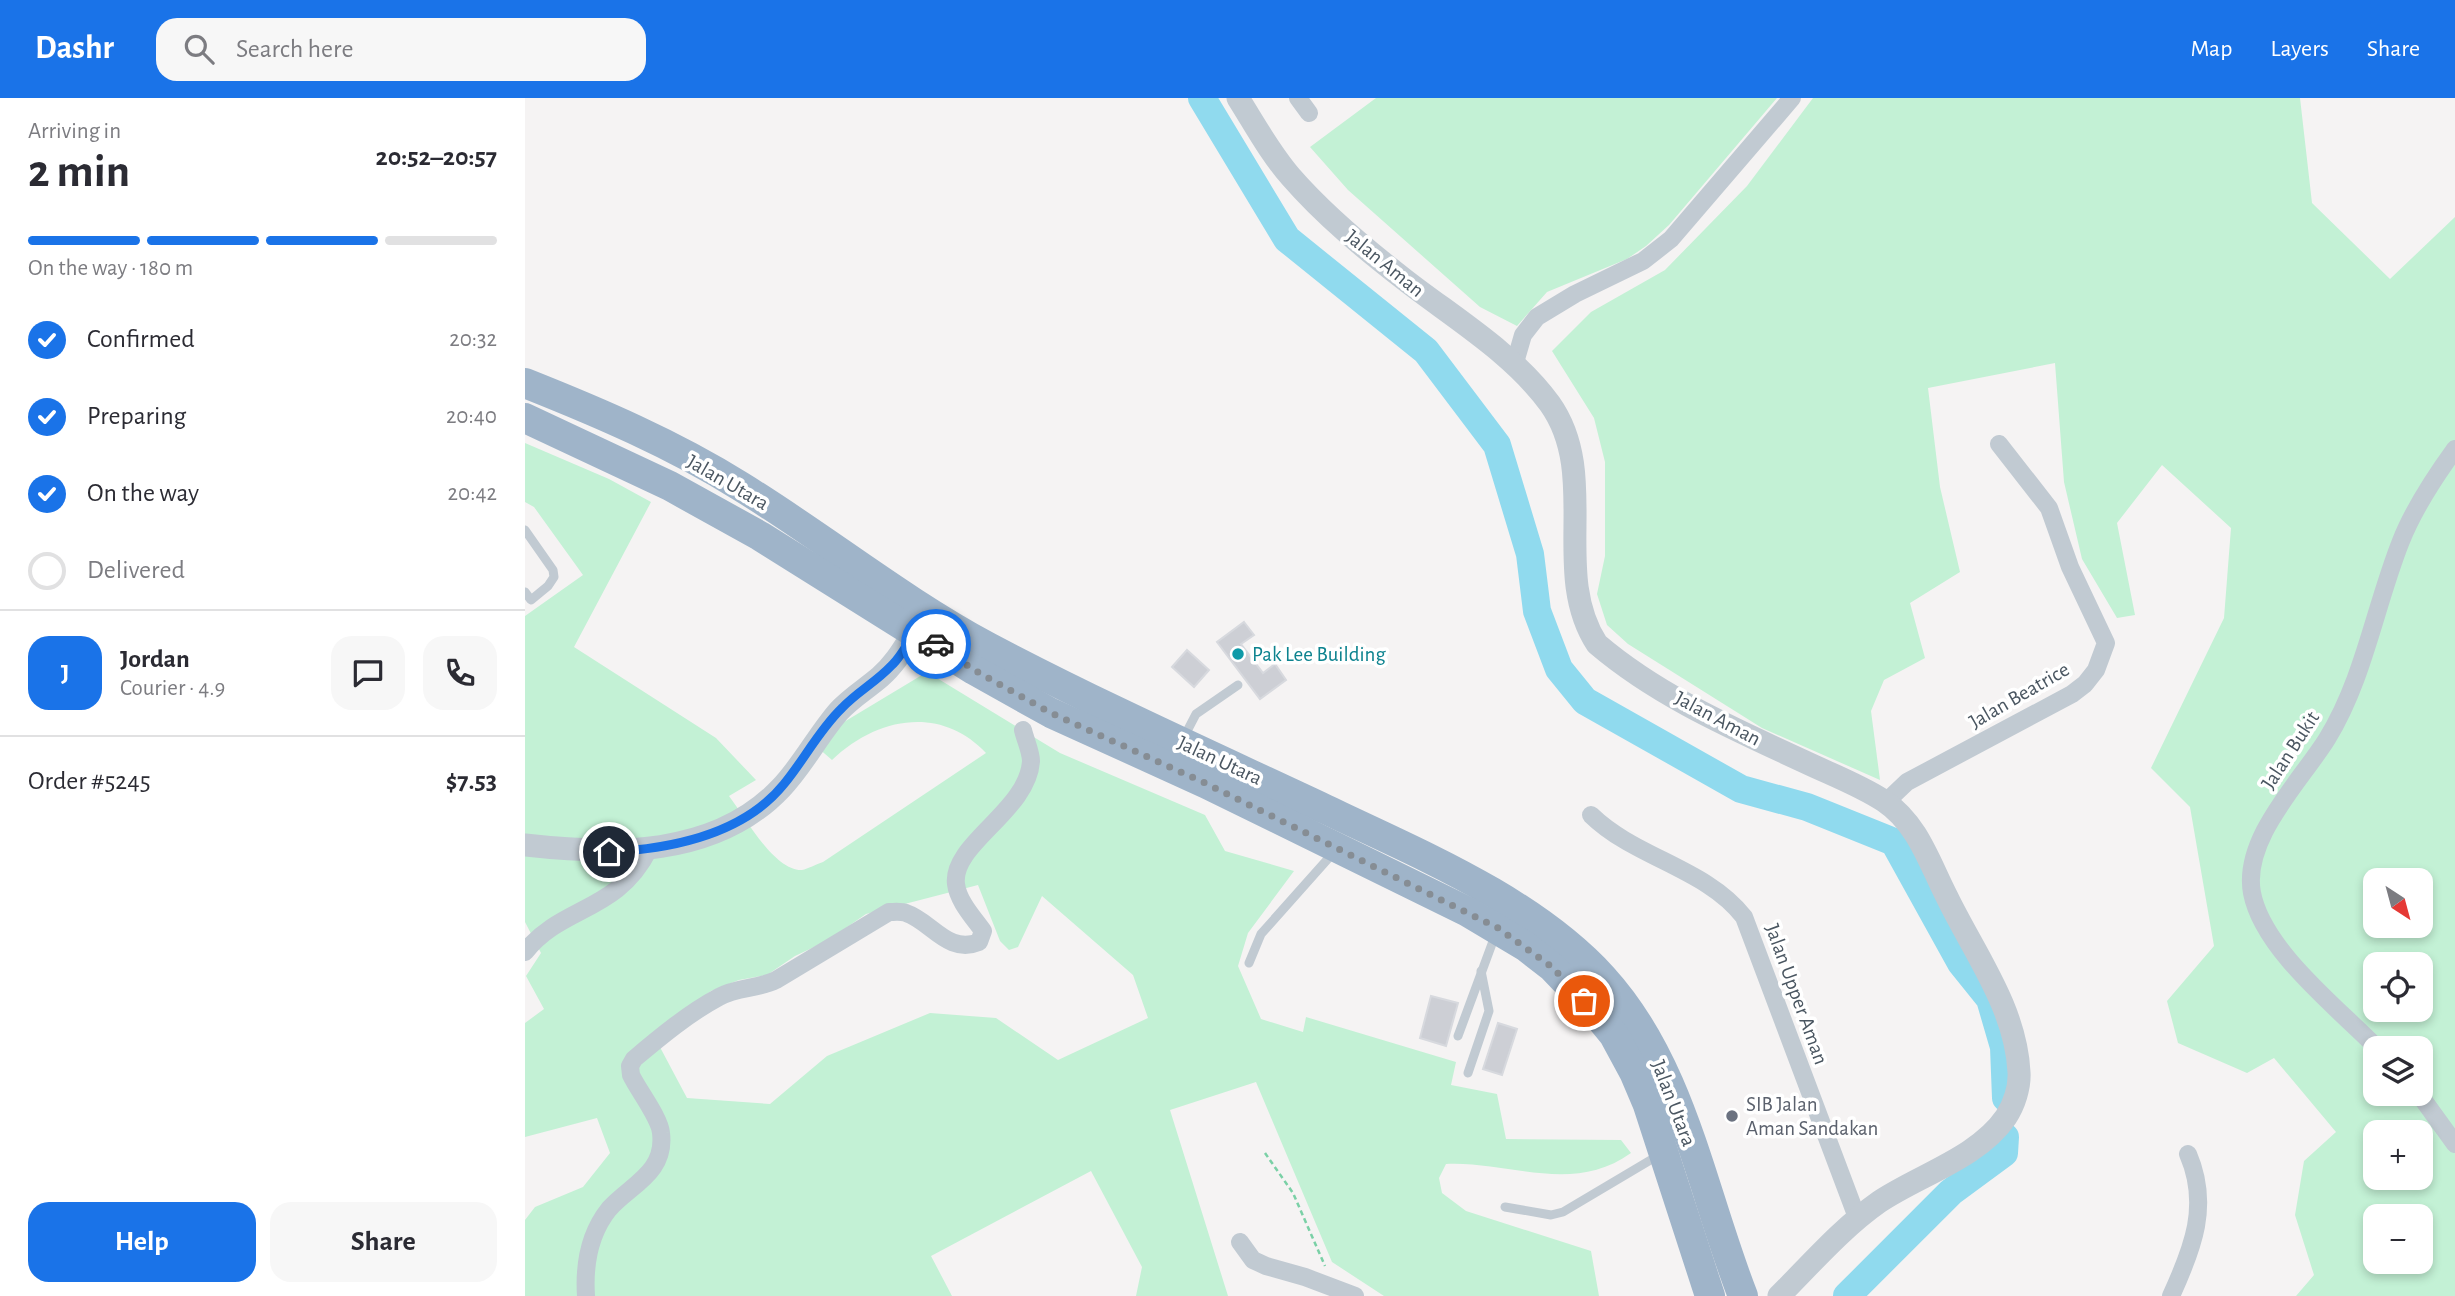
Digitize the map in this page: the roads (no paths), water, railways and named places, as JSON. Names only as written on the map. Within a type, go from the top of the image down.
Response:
[{"type":"highway","name":"Jalan Utara","points":[[525,383],[594,411],[737,484],[982,643],[1419,855],[1541,923],[1585,961],[1624,1004],[1663,1066],[1743,1296]]},
{"type":"highway","name":"Jalan Utara","points":[[525,418],[670,486],[760,536],[974,670],[1051,713],[1205,783],[1498,928],[1552,967],[1613,1035],[1649,1105],[1710,1296]]},
{"type":"street","name":"Jalan Aman","points":[[1238,98],[1276,158],[1326,214],[1514,366],[1551,405],[1565,434],[1576,489],[1578,598],[1589,632],[1597,644],[1697,711],[1886,802],[1903,816],[1924,847],[1946,896],[1999,994],[2008,1018],[2019,1073],[2016,1096],[2006,1116],[1979,1144],[1878,1203],[1779,1296]]},
{"type":"street","points":[[1298,98],[1309,113]]},
{"type":"street","points":[[1514,366],[1523,335],[1538,317],[1575,294],[1643,261],[1671,239],[1792,98]]},
{"type":"street","name":"Jalan Beatrice","points":[[1886,802],[1907,782],[2071,694],[2085,684],[2104,654],[2103,634],[2070,567],[2049,508],[1999,444]]},
{"type":"street","name":"Jalan Bukit","points":[[2365,1036],[2307,979],[2260,918],[2252,892],[2252,867],[2258,842],[2340,715],[2400,542],[2427,489],[2455,449]]},
{"type":"street","points":[[525,845],[609,852],[649,849],[706,835],[752,812],[772,796],[841,708],[894,664],[915,631]]},
{"type":"street","points":[[586,1296],[589,1251],[599,1224],[619,1199],[649,1175],[661,1143],[659,1126],[631,1075],[630,1066],[634,1059],[720,996],[741,989],[760,988],[888,912],[906,913],[949,942],[979,942],[983,931],[961,898],[956,884],[956,872],[968,850],[1010,806],[1024,784],[1031,759],[1023,730]]},
{"type":"street","name":"Jalan Upper Aman","points":[[1591,815],[1621,839],[1713,890],[1730,902],[1744,918],[1858,1220]]},
{"type":"street","points":[[525,952],[547,930],[592,908],[622,888],[641,865],[649,849]]},
{"type":"street","points":[[2428,1106],[2455,1144]]},
{"type":"street","points":[[2171,1296],[2187,1262],[2198,1219],[2200,1191],[2188,1154]]},
{"type":"street","points":[[1240,1242],[1253,1260],[1355,1296]]},
{"type":"lane","points":[[525,530],[553,570],[554,577],[548,586],[527,599]]},
{"type":"lane","points":[[1182,742],[1196,714],[1238,685]]},
{"type":"lane","points":[[1249,963],[1261,933],[1337,848]]},
{"type":"lane","points":[[1458,1036],[1480,970],[1498,928]]},
{"type":"lane","points":[[1468,1073],[1489,1011],[1480,970]]},
{"type":"lane","points":[[1505,1207],[1551,1215],[1563,1212],[1663,1152]]},
{"type":"waterway","points":[[1202,98],[1287,239],[1426,351],[1497,445],[1530,554],[1537,611],[1559,669],[1585,701],[1741,789],[1807,807],[1894,842],[1961,963],[1990,999],[2004,1047],[2006,1098]]},
{"type":"waterway","points":[[1847,1296],[1951,1192],[2004,1153],[2005,1137]]},
{"type":"place","name":"Pak Lee Building","points":[[1238,654]]},
{"type":"place","name":"SIB Jalan Aman Sandakan","points":[[1732,1116]]}]
